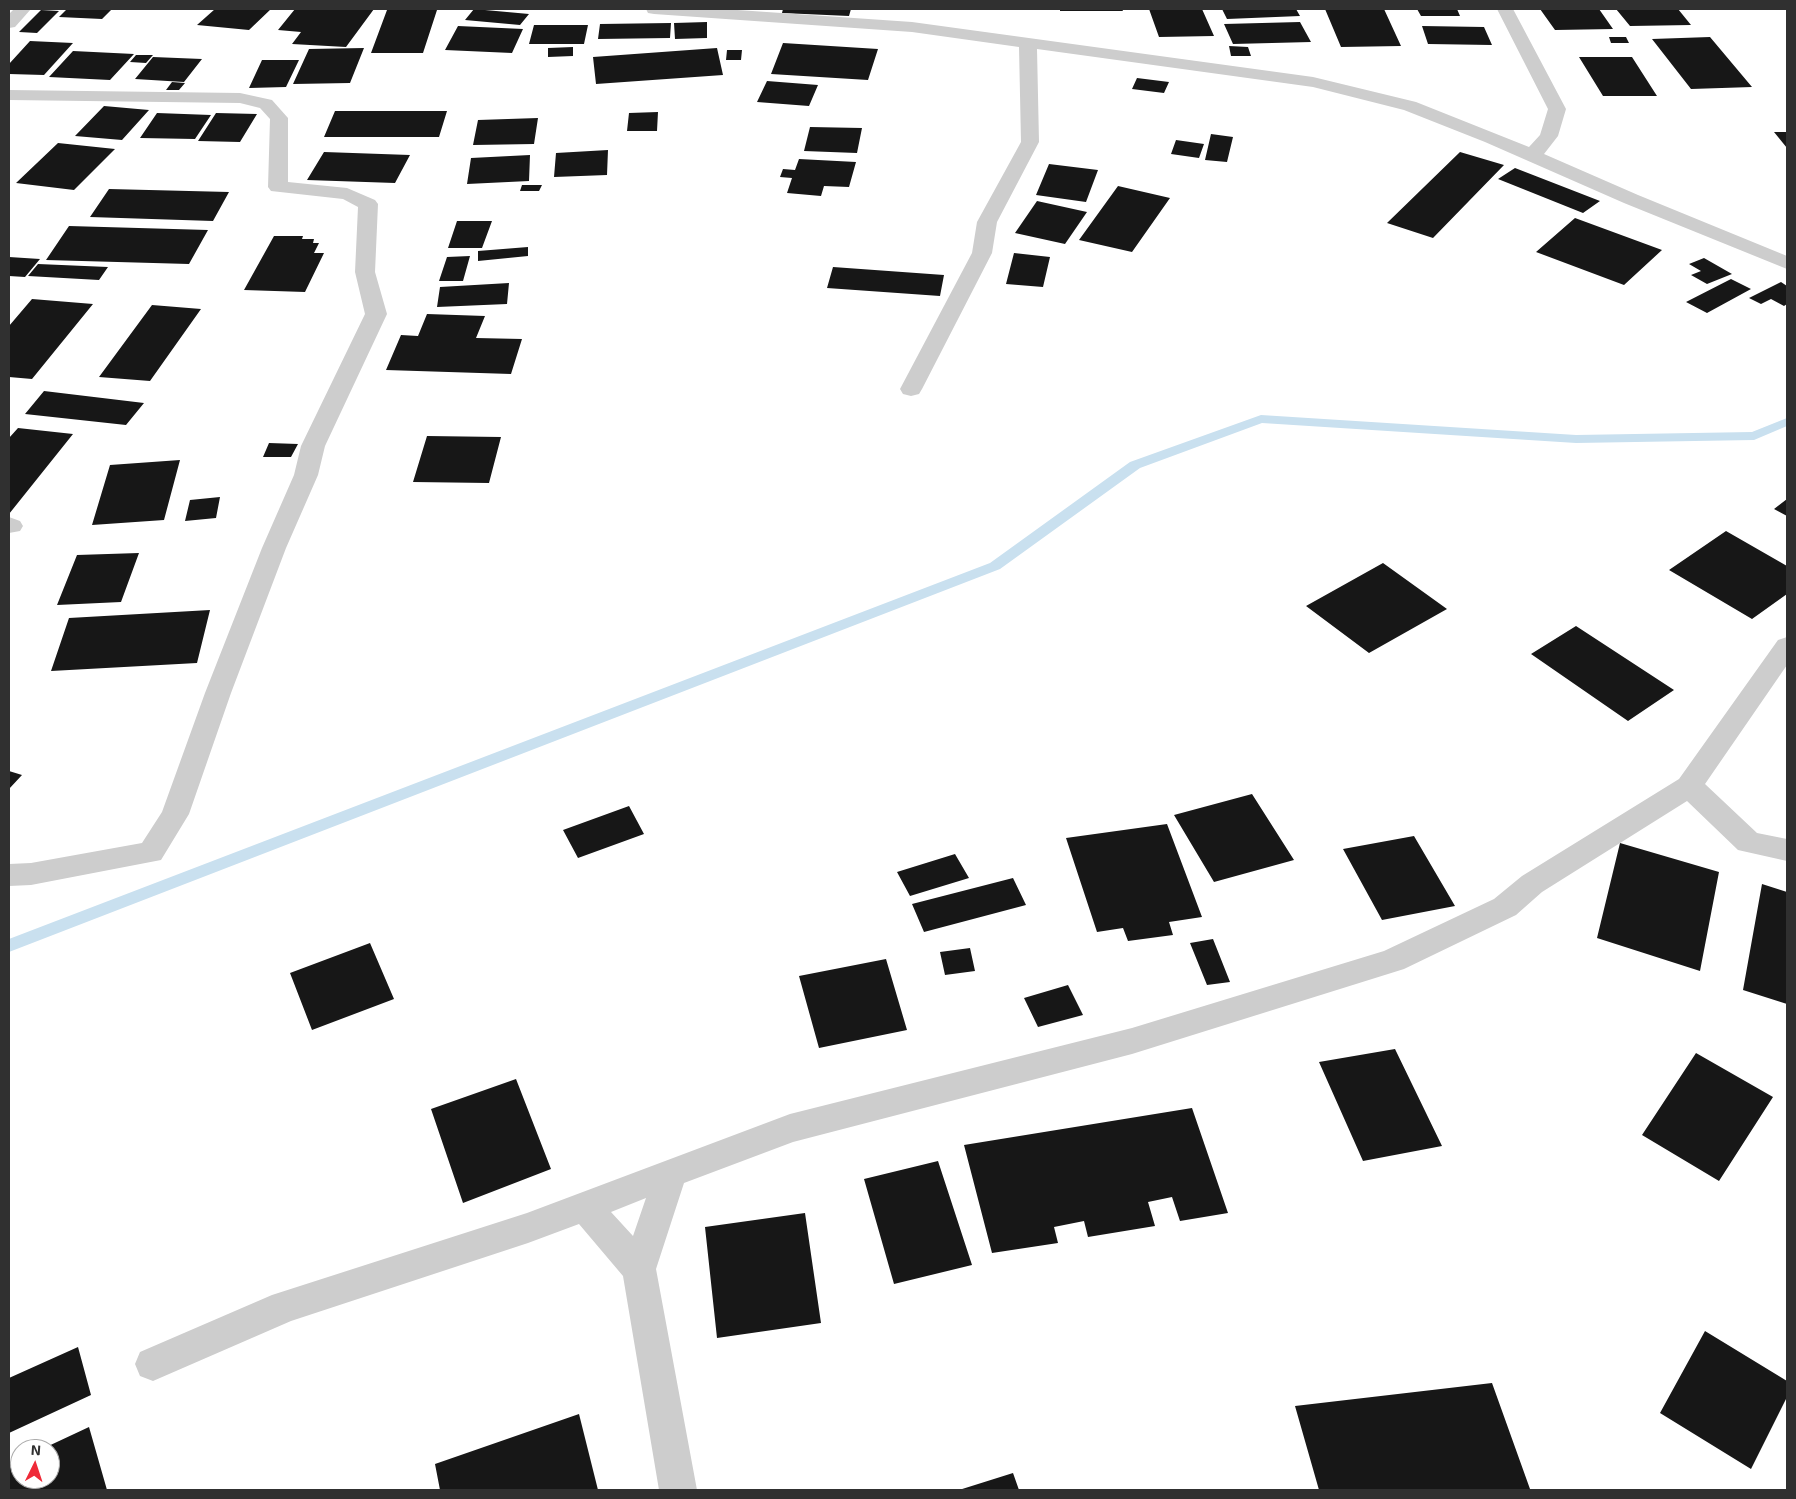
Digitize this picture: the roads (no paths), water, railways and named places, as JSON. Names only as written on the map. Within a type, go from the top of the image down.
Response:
[{"type":"street","points":[[9,23],[23,9]]},
{"type":"street","points":[[654,9],[747,12],[912,27],[1314,82],[1410,106],[1787,263]]},
{"type":"street","points":[[1505,9],[1557,109],[1549,136],[1532,156]]},
{"type":"street","points":[[910,389],[982,253],[987,222],[1030,142],[1028,42]]},
{"type":"street","points":[[9,95],[212,97],[240,98],[266,104],[278,118],[278,187],[347,194],[368,204],[365,272],[376,314],[313,446],[306,475],[270,557],[218,693],[175,814],[151,852],[31,874],[9,875]]},
{"type":"street","points":[[153,1364],[284,1308],[528,1228],[790,1128],[1132,1041],[1393,960],[1505,907],[1532,884],[1689,786],[1787,646]]},
{"type":"street","points":[[1689,786],[1748,842],[1787,850]]},
{"type":"street","points":[[671,1173],[640,1269],[678,1490]]},
{"type":"street","points":[[585,1206],[640,1269]]},
{"type":"waterway","points":[[9,946],[995,566],[1135,465],[1261,419],[1576,439],[1754,436],[1787,422]]}]
